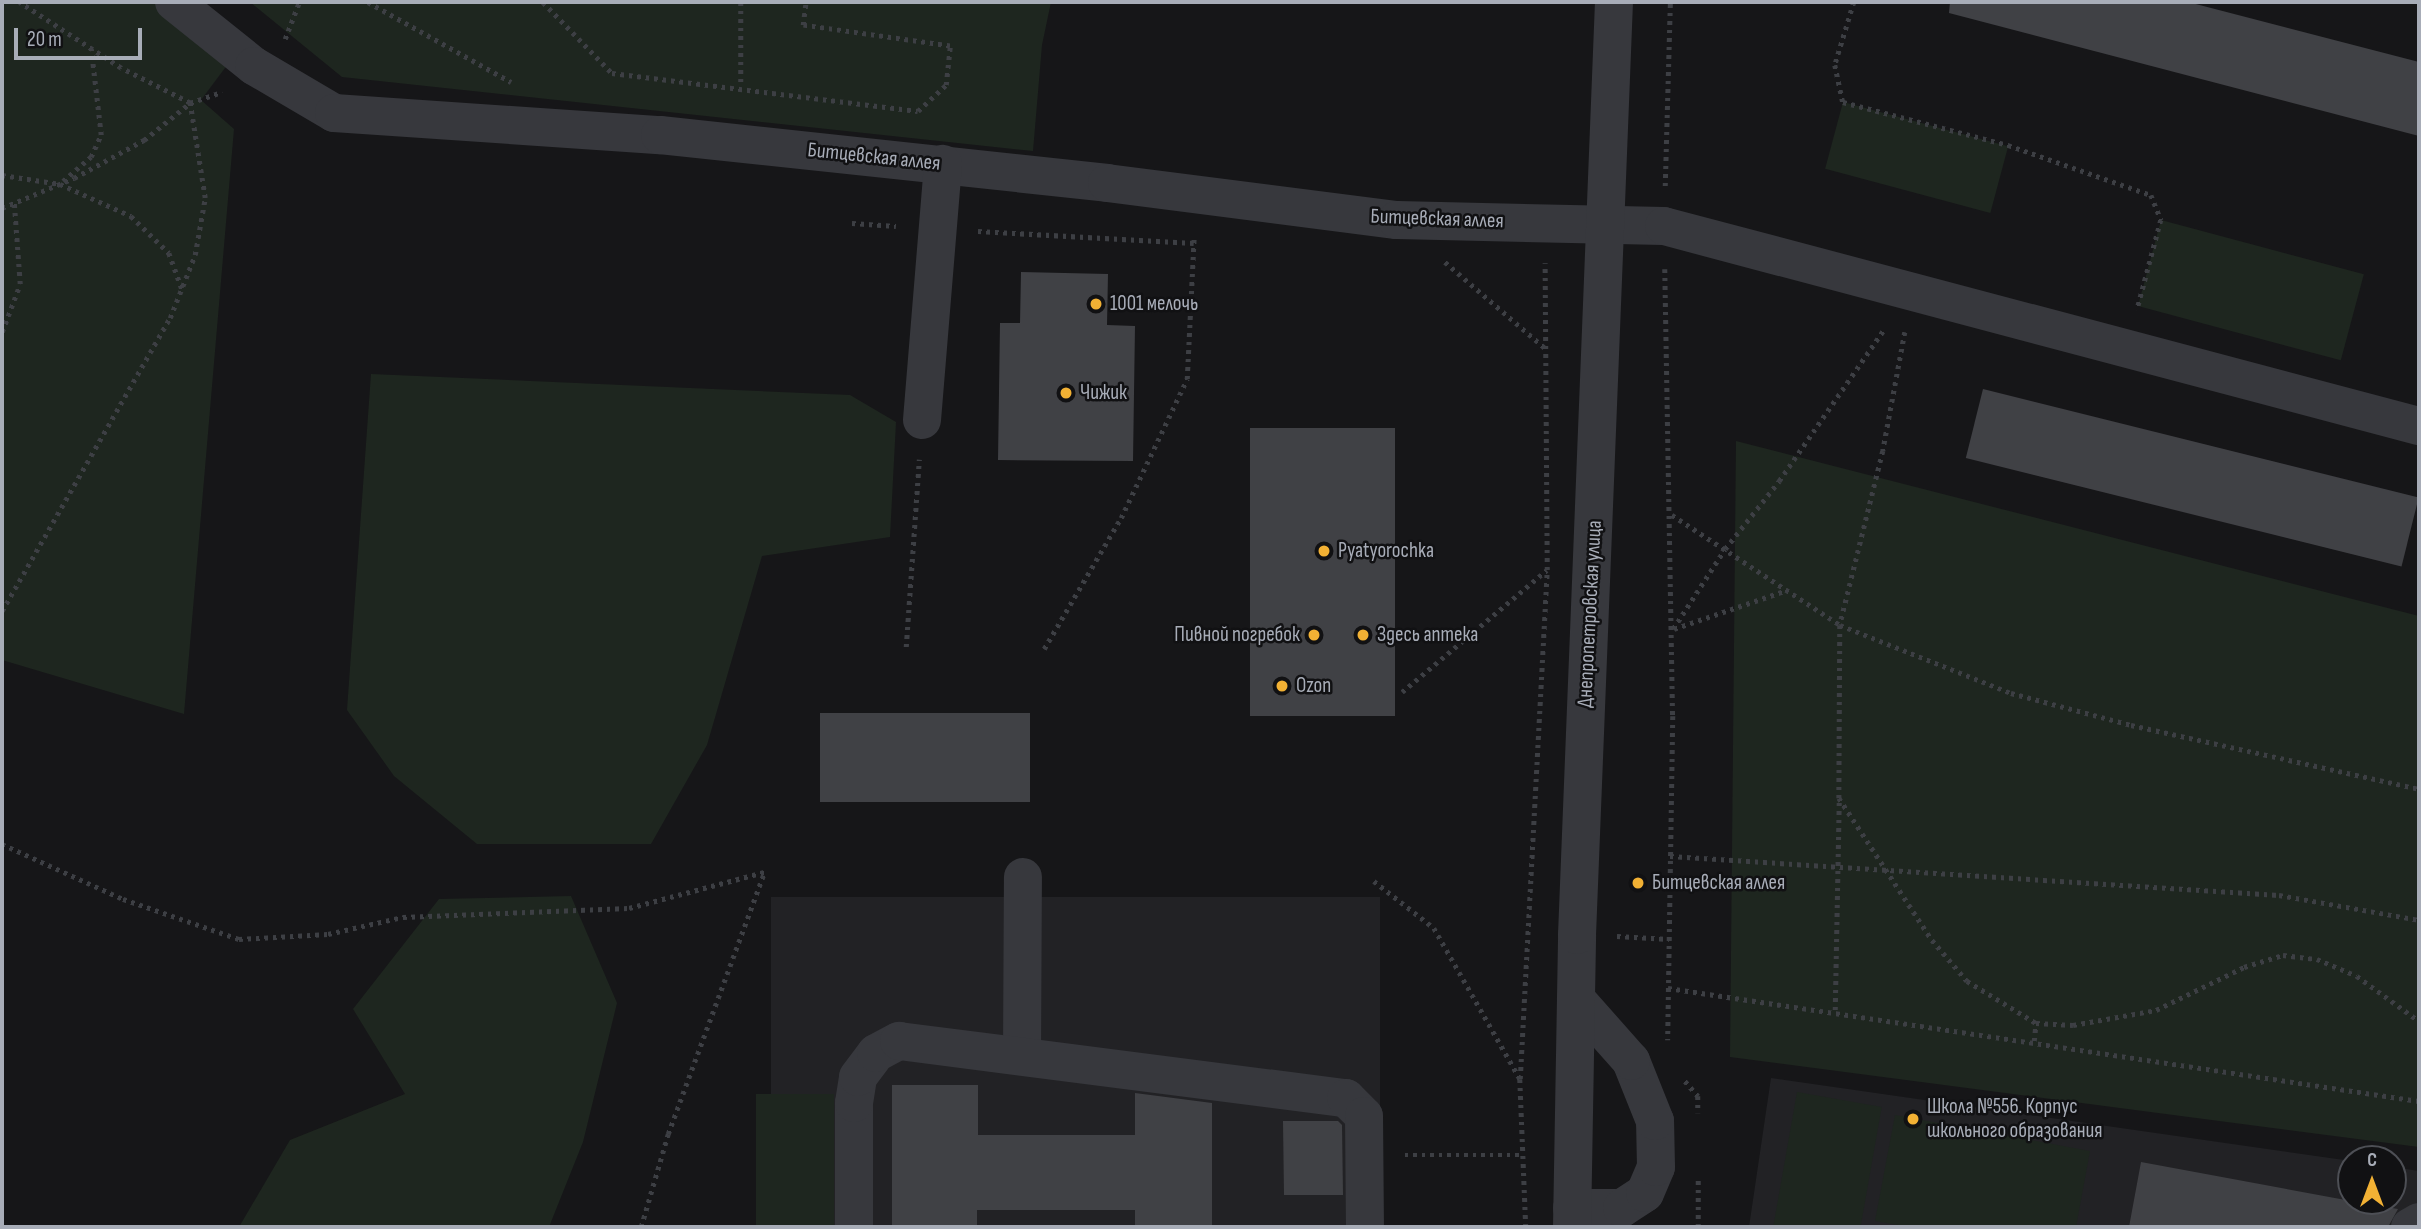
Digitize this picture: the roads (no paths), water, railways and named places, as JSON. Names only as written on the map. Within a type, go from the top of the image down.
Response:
[{"type":"street","name":"Битцевская аллея","points":[[174,2],[268,76],[334,113],[660,135],[943,164],[1397,220],[1664,226],[2124,345],[2419,426]]},
{"type":"street","name":"Днепропетровская улица","points":[[1572,1217],[1576,999],[1614,2]]},
{"type":"street","points":[[922,420],[943,164]]},
{"type":"street","points":[[1022,1056],[1023,877]]},
{"type":"street","points":[[1572,1217],[1622,1208],[1645,1193],[1656,1167],[1656,1121],[1631,1061],[1576,999]]},
{"type":"street","points":[[853,1227],[853,1103],[858,1077],[876,1053],[899,1041],[1346,1098],[1364,1116],[1365,1227]]},
{"type":"street","points":[[2410,1227],[2419,1222]]},
{"type":"place","name":"1001 мелочь","points":[[1096,304]]},
{"type":"place","name":"Чижик","points":[[1066,393]]},
{"type":"place","name":"Pyatyorochka","points":[[1324,551]]},
{"type":"place","name":"Пивной погребок","points":[[1314,635]]},
{"type":"place","name":"Здесь аптека","points":[[1363,635]]},
{"type":"place","name":"Ozon","points":[[1282,686]]},
{"type":"place","name":"Битцевская аллея","points":[[1638,883]]},
{"type":"place","name":"Школа №556. Корпус школьного образования","points":[[1913,1119]]}]
